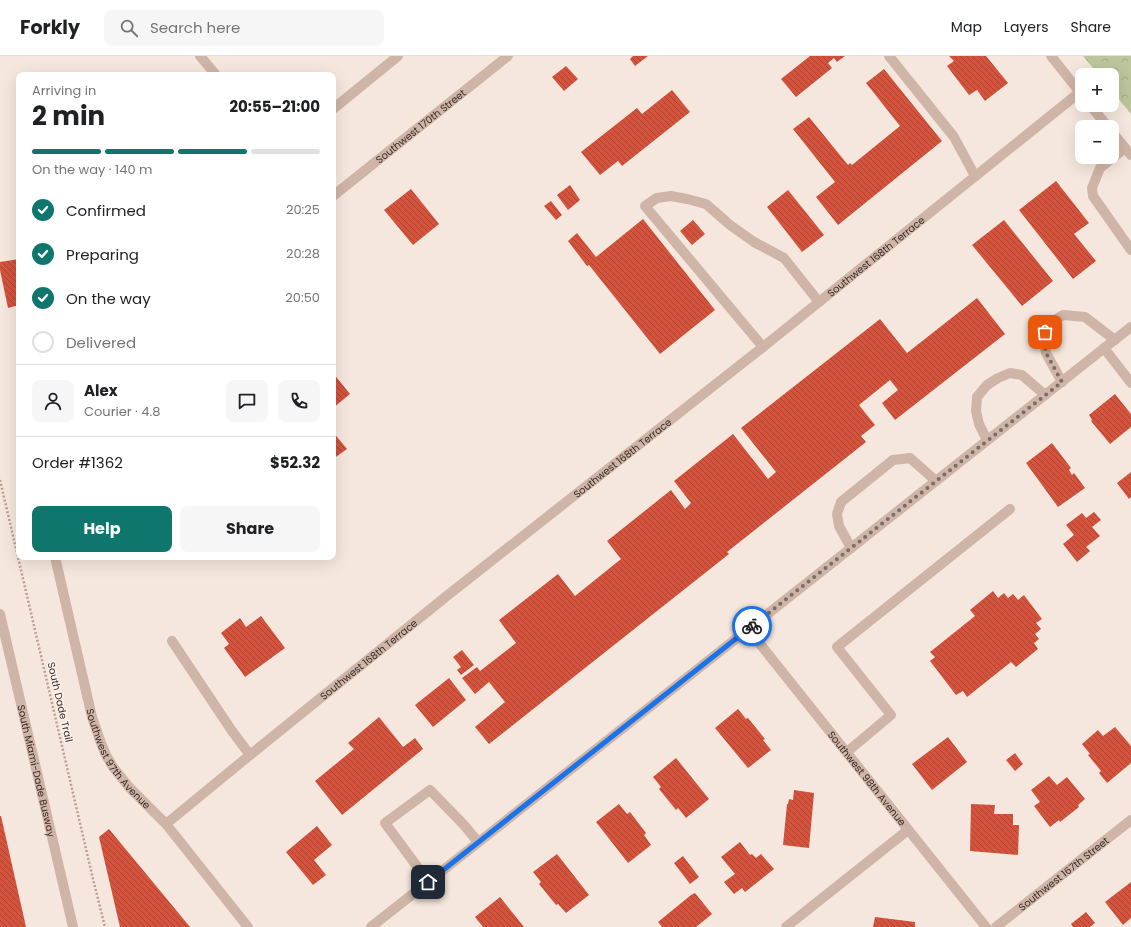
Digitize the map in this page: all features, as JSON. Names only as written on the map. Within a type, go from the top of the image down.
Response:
[{"type":"street","points":[[200,56],[213,72]]},
{"type":"street","points":[[336,107],[398,56]]},
{"type":"street","name":"Southwest 170th Street","points":[[336,191],[508,56]]},
{"type":"street","points":[[889,56],[954,137],[975,176]]},
{"type":"street","points":[[1051,56],[1075,86]]},
{"type":"street","name":"Southwest 168th Terrace","points":[[166,824],[448,595],[763,347],[975,176],[1075,98]]},
{"type":"street","points":[[1096,112],[1102,120]]},
{"type":"street","points":[[1119,141],[1128,152],[1100,168],[1092,188],[1093,196],[1131,250]]},
{"type":"street","points":[[763,347],[645,206],[657,198],[671,196],[706,204],[730,225],[754,242],[784,258],[819,302]]},
{"type":"street","points":[[1062,382],[1046,353],[1044,341],[1045,332],[1053,320],[1063,315],[1084,317],[1115,340]]},
{"type":"street","points":[[371,927],[1131,327]]},
{"type":"street","points":[[1104,348],[1131,383]]},
{"type":"street","points":[[987,440],[979,424],[976,411],[977,397],[987,385],[1010,373],[1022,375],[1045,395]]},
{"type":"street","points":[[851,548],[839,526],[837,514],[840,502],[893,460],[910,458],[936,481]]},
{"type":"street","points":[[847,752],[892,715],[837,647],[1010,509]]},
{"type":"street","name":"Southwest 97th Avenue","points":[[57,560],[92,717],[106,755],[125,782],[166,824],[248,927]]},
{"type":"street","name":"South Miami-Dade Busway","points":[[0,614],[73,927]]},
{"type":"street","name":"Southwest 98th Avenue","points":[[748,629],[986,927]]},
{"type":"street","points":[[172,641],[232,731],[250,755]]},
{"type":"street","points":[[428,882],[385,823],[430,790],[464,825],[478,842]]},
{"type":"street","name":"Southwest 167th Street","points":[[996,927],[1131,820]]},
{"type":"street","points":[[786,927],[908,830]]},
{"type":"path","name":"South Dade Trail","points":[[0,480],[16,549]]},
{"type":"path","name":"South Dade Trail","points":[[19,560],[105,927]]},
{"type":"green space","points":[[1083,56],[1131,56],[1131,114],[1119,99],[1119,68],[1093,68]]},
{"type":"building","points":[[633,56],[648,56],[635,66],[630,59]]},
{"type":"building","points":[[810,56],[845,56],[837,62],[834,58],[828,63],[832,68],[796,97],[781,79]]},
{"type":"building","points":[[949,56],[986,56],[1008,83],[985,101],[977,90],[969,95],[947,66],[954,61]]},
{"type":"building","points":[[566,66],[578,79],[564,91],[552,77]]},
{"type":"building","points":[[884,69],[942,141],[838,225],[816,197],[835,182],[793,129],[809,117],[848,165],[850,163],[852,165],[900,126],[866,83]]},
{"type":"building","points":[[672,90],[690,112],[622,166],[618,161],[600,175],[581,152],[637,108],[642,114]]},
{"type":"building","points":[[1056,181],[1089,223],[1074,234],[1096,261],[1073,279],[1019,210]]},
{"type":"building","points":[[570,185],[580,200],[568,210],[557,195]]},
{"type":"building","points":[[411,189],[439,224],[413,245],[384,210]]},
{"type":"building","points":[[788,190],[824,235],[802,252],[767,207]]},
{"type":"building","points":[[551,201],[562,215],[556,220],[544,206]]},
{"type":"building","points":[[643,219],[715,310],[660,354],[568,241],[577,233],[596,257]]},
{"type":"building","points":[[693,220],[705,234],[692,245],[680,231]]},
{"type":"building","points":[[1004,220],[1053,281],[1022,306],[972,245]]},
{"type":"building","points":[[16,259],[16,306],[8,308],[0,270],[0,262]]},
{"type":"building","points":[[977,298],[1005,334],[895,420],[882,403],[898,390],[890,380],[859,405],[875,425],[861,436],[866,442],[727,552],[729,554],[489,744],[475,727],[505,702],[489,682],[475,694],[462,678],[477,667],[480,671],[516,643],[499,620],[558,574],[575,596],[621,559],[607,541],[671,490],[685,509],[691,503],[674,481],[733,434],[768,479],[776,472],[741,428],[880,319],[907,353]]},
{"type":"building","points":[[336,377],[350,394],[336,406]]},
{"type":"building","points":[[1115,394],[1131,414],[1131,427],[1110,444],[1091,421],[1092,420],[1089,415]]},
{"type":"building","points":[[336,436],[347,449],[336,457]]},
{"type":"building","points":[[1052,443],[1071,468],[1069,470],[1072,475],[1074,473],[1085,488],[1058,507],[1026,463]]},
{"type":"building","points":[[1131,472],[1131,497],[1129,499],[1117,483]]},
{"type":"building","points":[[1094,512],[1101,520],[1092,527],[1100,536],[1086,547],[1090,551],[1077,562],[1063,544],[1074,535],[1066,525],[1082,513],[1086,518]]},
{"type":"building","points":[[993,591],[998,598],[1004,593],[1008,598],[1013,594],[1018,600],[1024,595],[1042,619],[1036,623],[1041,629],[1035,634],[1039,639],[1034,643],[1038,649],[1016,667],[1011,662],[967,697],[963,691],[956,695],[930,661],[935,657],[930,652],[975,616],[970,610]]},
{"type":"building","points":[[261,616],[285,648],[245,677],[224,648],[229,644],[221,633],[240,618],[246,627]]},
{"type":"building","points":[[462,650],[474,665],[461,675],[457,670],[461,667],[453,657]]},
{"type":"building","points":[[449,678],[466,700],[433,727],[415,705]]},
{"type":"building","points":[[738,709],[746,719],[748,718],[765,739],[763,740],[771,750],[748,768],[715,728]]},
{"type":"building","points":[[379,717],[403,747],[415,738],[423,749],[342,815],[315,781],[354,749],[348,743]]},
{"type":"building","points":[[1115,727],[1131,746],[1131,763],[1107,783],[1099,773],[1101,771],[1088,755],[1090,754],[1082,744],[1098,730],[1103,736]]},
{"type":"building","points":[[948,737],[967,762],[932,790],[912,764]]},
{"type":"building","points":[[1015,753],[1023,764],[1015,771],[1006,760]]},
{"type":"building","points":[[676,758],[709,799],[686,818],[678,808],[676,810],[659,789],[661,787],[653,777]]},
{"type":"building","points":[[1049,776],[1057,785],[1067,777],[1085,799],[1078,805],[1079,807],[1060,822],[1059,820],[1050,827],[1034,806],[1040,802],[1031,790]]},
{"type":"building","points":[[794,790],[814,793],[809,848],[783,845],[787,804],[789,799],[793,800]]},
{"type":"building","points":[[619,804],[627,814],[630,812],[646,833],[644,835],[651,845],[628,863],[596,822]]},
{"type":"building","points":[[971,804],[995,805],[994,814],[1013,814],[1013,825],[1019,825],[1018,855],[970,851]]},
{"type":"building","points":[[1,816],[26,927],[0,927]]},
{"type":"building","points":[[317,826],[332,845],[314,860],[326,875],[313,885],[286,852]]},
{"type":"building","points":[[109,829],[190,927],[120,927],[99,837]]},
{"type":"building","points":[[740,842],[750,855],[752,854],[756,858],[761,854],[774,869],[745,892],[742,888],[734,894],[724,882],[735,874],[721,857]]},
{"type":"building","points":[[557,854],[589,895],[566,913],[558,904],[556,905],[539,884],[541,882],[533,872]]},
{"type":"building","points":[[683,856],[699,877],[690,884],[674,863]]},
{"type":"building","points":[[1131,882],[1131,918],[1123,925],[1105,902]]},
{"type":"building","points":[[695,893],[712,914],[696,927],[662,927],[658,922]]},
{"type":"building","points":[[500,897],[524,927],[483,927],[475,917]]},
{"type":"building","points":[[1086,912],[1095,923],[1090,927],[1073,927],[1071,924]]},
{"type":"building","points":[[875,917],[915,922],[915,927],[873,927]]},
{"type":"way so far","points":[[752,626],[1062,382],[1046,353],[1044,341],[1045,332]]},
{"type":"route","points":[[428,882],[752,626]]}]
